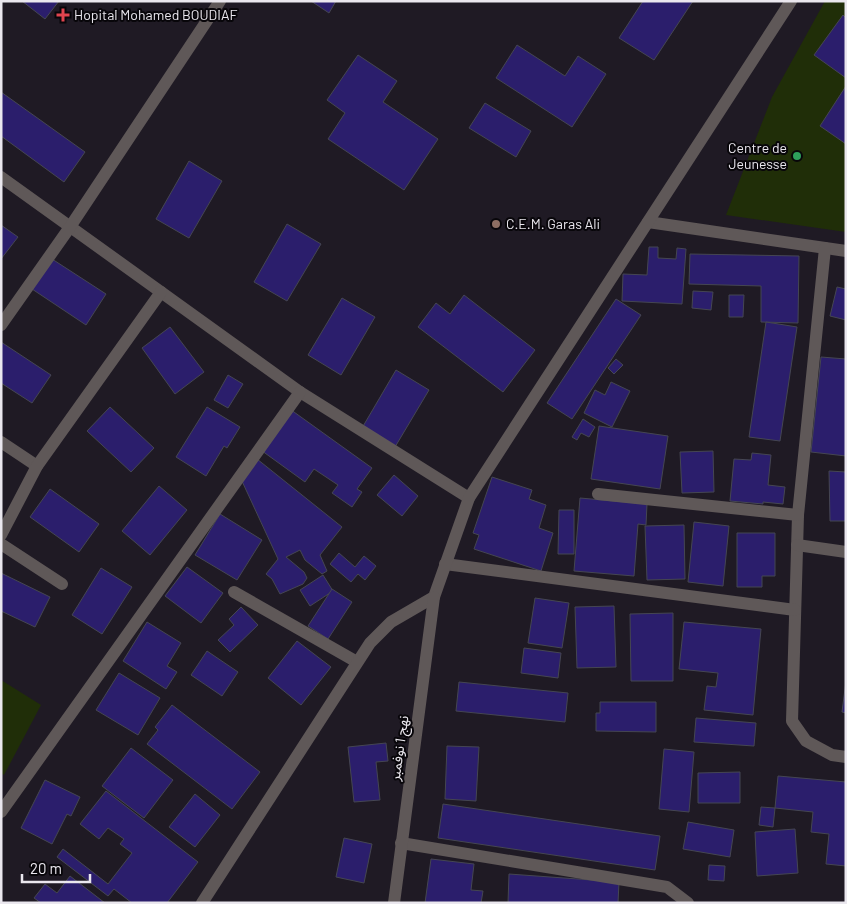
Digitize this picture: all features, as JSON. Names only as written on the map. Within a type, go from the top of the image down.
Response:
[{"type":"street","points":[[1,325],[70,227],[220,1]]},
{"type":"street","name":"نهج 1 نوفمبر","points":[[394,903],[434,598],[469,498],[791,1]]},
{"type":"street","points":[[1,177],[300,392],[469,498]]},
{"type":"street","points":[[648,222],[846,251]]},
{"type":"street","points":[[825,248],[798,514],[792,721],[806,741],[832,755],[846,757]]},
{"type":"street","points":[[1,534],[37,466],[161,292]]},
{"type":"street","points":[[1,812],[300,392]]},
{"type":"street","points":[[1,442],[37,466]]},
{"type":"street","points":[[598,494],[798,514]]},
{"type":"street","points":[[1,544],[62,584]]},
{"type":"street","points":[[796,545],[846,552]]},
{"type":"street","points":[[445,564],[795,610]]},
{"type":"street","points":[[234,592],[357,662]]},
{"type":"street","points":[[202,903],[370,643],[392,622],[434,598]]},
{"type":"street","points":[[402,843],[667,887],[688,903]]},
{"type":"green space","name":"Centre de Jeunesse","points":[[825,1],[846,1],[846,232],[726,215],[772,97]]},
{"type":"green space","points":[[1,680],[41,705],[4,775],[1,773]]},
{"type":"building","points":[[22,1],[59,1],[45,19]]},
{"type":"building","points":[[311,1],[336,1],[329,13]]},
{"type":"building","points":[[643,1],[693,1],[654,60],[619,38]]},
{"type":"building","points":[[843,15],[846,18],[846,78],[814,55]]},
{"type":"building","points":[[517,45],[565,76],[578,56],[606,74],[572,127],[496,78]]},
{"type":"building","points":[[358,55],[397,81],[383,102],[438,139],[404,190],[328,139],[345,113],[327,100]]},
{"type":"building","points":[[846,86],[846,144],[820,126]]},
{"type":"building","points":[[1,92],[85,152],[64,182],[1,136]]},
{"type":"building","points":[[485,103],[531,131],[516,157],[469,128]]},
{"type":"building","points":[[189,161],[222,181],[189,238],[156,219]]},
{"type":"building","points":[[287,224],[321,244],[287,301],[254,282]]},
{"type":"building","points":[[1,225],[18,237],[1,259]]},
{"type":"building","points":[[649,247],[658,247],[658,258],[676,259],[677,248],[686,249],[682,304],[622,301],[623,274],[647,275]]},
{"type":"building","points":[[690,254],[799,256],[798,323],[761,322],[761,286],[689,284]]},
{"type":"building","points":[[52,259],[106,294],[86,325],[32,289]]},
{"type":"building","points":[[837,287],[846,289],[846,320],[830,316]]},
{"type":"building","points":[[693,291],[713,292],[711,310],[692,308]]},
{"type":"building","points":[[464,295],[535,350],[503,392],[418,327],[436,303],[450,314]]},
{"type":"building","points":[[729,295],[744,295],[743,317],[729,317]]},
{"type":"building","points":[[342,298],[375,317],[341,375],[308,355]]},
{"type":"building","points":[[616,299],[641,315],[572,419],[547,403]]},
{"type":"building","points":[[766,322],[797,327],[780,441],[749,437]]},
{"type":"building","points":[[170,327],[204,372],[175,394],[142,348]]},
{"type":"building","points":[[1,342],[51,375],[32,403],[1,383]]},
{"type":"building","points":[[821,357],[846,359],[846,456],[811,452]]},
{"type":"building","points":[[616,359],[623,365],[614,374],[608,368]]},
{"type":"building","points":[[396,370],[429,390],[395,447],[362,428]]},
{"type":"building","points":[[228,375],[243,384],[228,408],[214,400]]},
{"type":"building","points":[[611,382],[630,391],[612,427],[584,413],[595,390],[605,395]]},
{"type":"building","points":[[110,407],[154,448],[131,472],[87,431]]},
{"type":"building","points":[[207,407],[240,427],[227,448],[224,446],[206,476],[176,457]]},
{"type":"building","points":[[287,407],[372,468],[357,489],[362,492],[352,507],[332,493],[338,485],[314,469],[305,482],[258,448]]},
{"type":"building","points":[[583,419],[595,427],[589,437],[581,433],[577,440],[572,437]]},
{"type":"building","points":[[599,426],[668,436],[660,489],[591,479]]},
{"type":"building","points":[[713,451],[714,492],[682,493],[680,452]]},
{"type":"building","points":[[752,453],[771,455],[768,485],[785,487],[783,504],[730,501],[734,459],[751,460]]},
{"type":"building","points":[[257,459],[342,527],[320,555],[327,571],[322,574],[305,560],[300,550],[286,557],[304,572],[307,578],[303,584],[280,594],[272,579],[266,574],[278,559],[241,479]]},
{"type":"building","points":[[829,471],[846,472],[846,521],[830,521]]},
{"type":"building","points":[[394,475],[418,496],[402,516],[377,495]]},
{"type":"building","points":[[492,477],[532,490],[529,499],[546,505],[539,528],[553,533],[541,571],[474,549],[479,535],[473,533]]},
{"type":"building","points":[[159,486],[187,510],[150,555],[122,531]]},
{"type":"building","points":[[50,489],[99,524],[79,552],[30,517]]},
{"type":"building","points":[[580,498],[647,504],[646,525],[638,524],[634,576],[574,571]]},
{"type":"building","points":[[559,510],[574,510],[574,554],[558,554]]},
{"type":"building","points":[[220,514],[262,540],[237,580],[195,555]]},
{"type":"building","points":[[694,522],[729,526],[723,586],[688,582]]},
{"type":"building","points":[[684,525],[685,579],[647,580],[645,526]]},
{"type":"building","points":[[737,533],[775,533],[775,576],[762,576],[762,587],[737,587]]},
{"type":"building","points":[[339,553],[355,567],[364,556],[376,566],[365,580],[358,574],[351,582],[330,564]]},
{"type":"building","points":[[187,567],[223,593],[201,623],[165,596]]},
{"type":"building","points":[[101,568],[132,587],[102,634],[72,615]]},
{"type":"building","points":[[1,573],[50,597],[35,627],[1,611]]},
{"type":"building","points":[[323,575],[333,591],[310,606],[300,590]]},
{"type":"building","points":[[332,589],[352,602],[328,639],[308,626]]},
{"type":"building","points":[[535,598],[569,603],[562,648],[528,643]]},
{"type":"building","points":[[614,606],[616,667],[577,668],[575,607]]},
{"type":"building","points":[[241,607],[258,625],[230,652],[218,640],[234,625],[229,619]]},
{"type":"building","points":[[673,613],[673,681],[631,681],[630,614]]},
{"type":"building","points":[[147,622],[181,643],[167,666],[177,672],[166,689],[123,661]]},
{"type":"building","points":[[684,622],[761,629],[753,715],[704,710],[707,686],[716,687],[718,673],[679,669]]},
{"type":"building","points":[[297,641],[331,667],[301,705],[268,678]]},
{"type":"building","points":[[524,648],[561,653],[558,678],[521,673]]},
{"type":"building","points":[[207,651],[238,672],[222,696],[191,675]]},
{"type":"building","points":[[119,673],[160,698],[138,735],[96,710]]},
{"type":"building","points":[[846,681],[846,713],[842,712]]},
{"type":"building","points":[[459,682],[568,693],[565,722],[456,711]]},
{"type":"building","points":[[600,702],[656,702],[656,732],[596,731],[596,713],[600,713]]},
{"type":"building","points":[[172,705],[260,772],[232,809],[147,744],[158,730],[155,727]]},
{"type":"building","points":[[696,718],[756,723],[754,746],[694,742]]},
{"type":"building","points":[[386,743],[388,761],[376,762],[380,800],[354,802],[348,747]]},
{"type":"building","points":[[447,746],[479,747],[476,801],[445,799]]},
{"type":"building","points":[[131,748],[173,780],[144,818],[102,786]]},
{"type":"building","points":[[664,749],[694,752],[689,812],[659,809]]},
{"type":"building","points":[[740,772],[740,803],[698,803],[698,773]]},
{"type":"building","points":[[778,776],[846,782],[846,866],[826,864],[829,834],[811,832],[813,812],[775,808]]},
{"type":"building","points":[[45,780],[80,797],[71,816],[67,814],[52,844],[21,828]]},
{"type":"building","points":[[106,791],[198,862],[167,903],[132,903],[114,889],[108,896],[57,857],[63,849],[108,884],[132,853],[120,844],[124,839],[108,828],[99,839],[80,824]]},
{"type":"building","points":[[195,794],[220,815],[195,847],[169,827]]},
{"type":"building","points":[[443,804],[660,836],[655,870],[438,838]]},
{"type":"building","points":[[761,807],[775,808],[773,827],[759,825]]},
{"type":"building","points":[[688,822],[734,830],[730,857],[683,849]]},
{"type":"building","points":[[795,829],[798,873],[757,876],[755,832]]},
{"type":"building","points":[[344,838],[372,844],[364,883],[336,877]]},
{"type":"building","points":[[431,859],[474,864],[471,890],[483,891],[481,903],[425,903]]},
{"type":"building","points":[[709,865],[725,866],[724,881],[708,880]]},
{"type":"building","points":[[509,874],[619,882],[618,903],[508,903]]},
{"type":"building","points":[[70,876],[105,903],[41,903],[34,898],[45,884],[57,893]]},
{"type":"place","name":"Hopital Mohamed BOUDIAF","points":[[63,15]]},
{"type":"place","name":"Centre de Jeunesse","points":[[797,156]]},
{"type":"place","name":"C.E.M. Garas Ali","points":[[496,224]]}]
